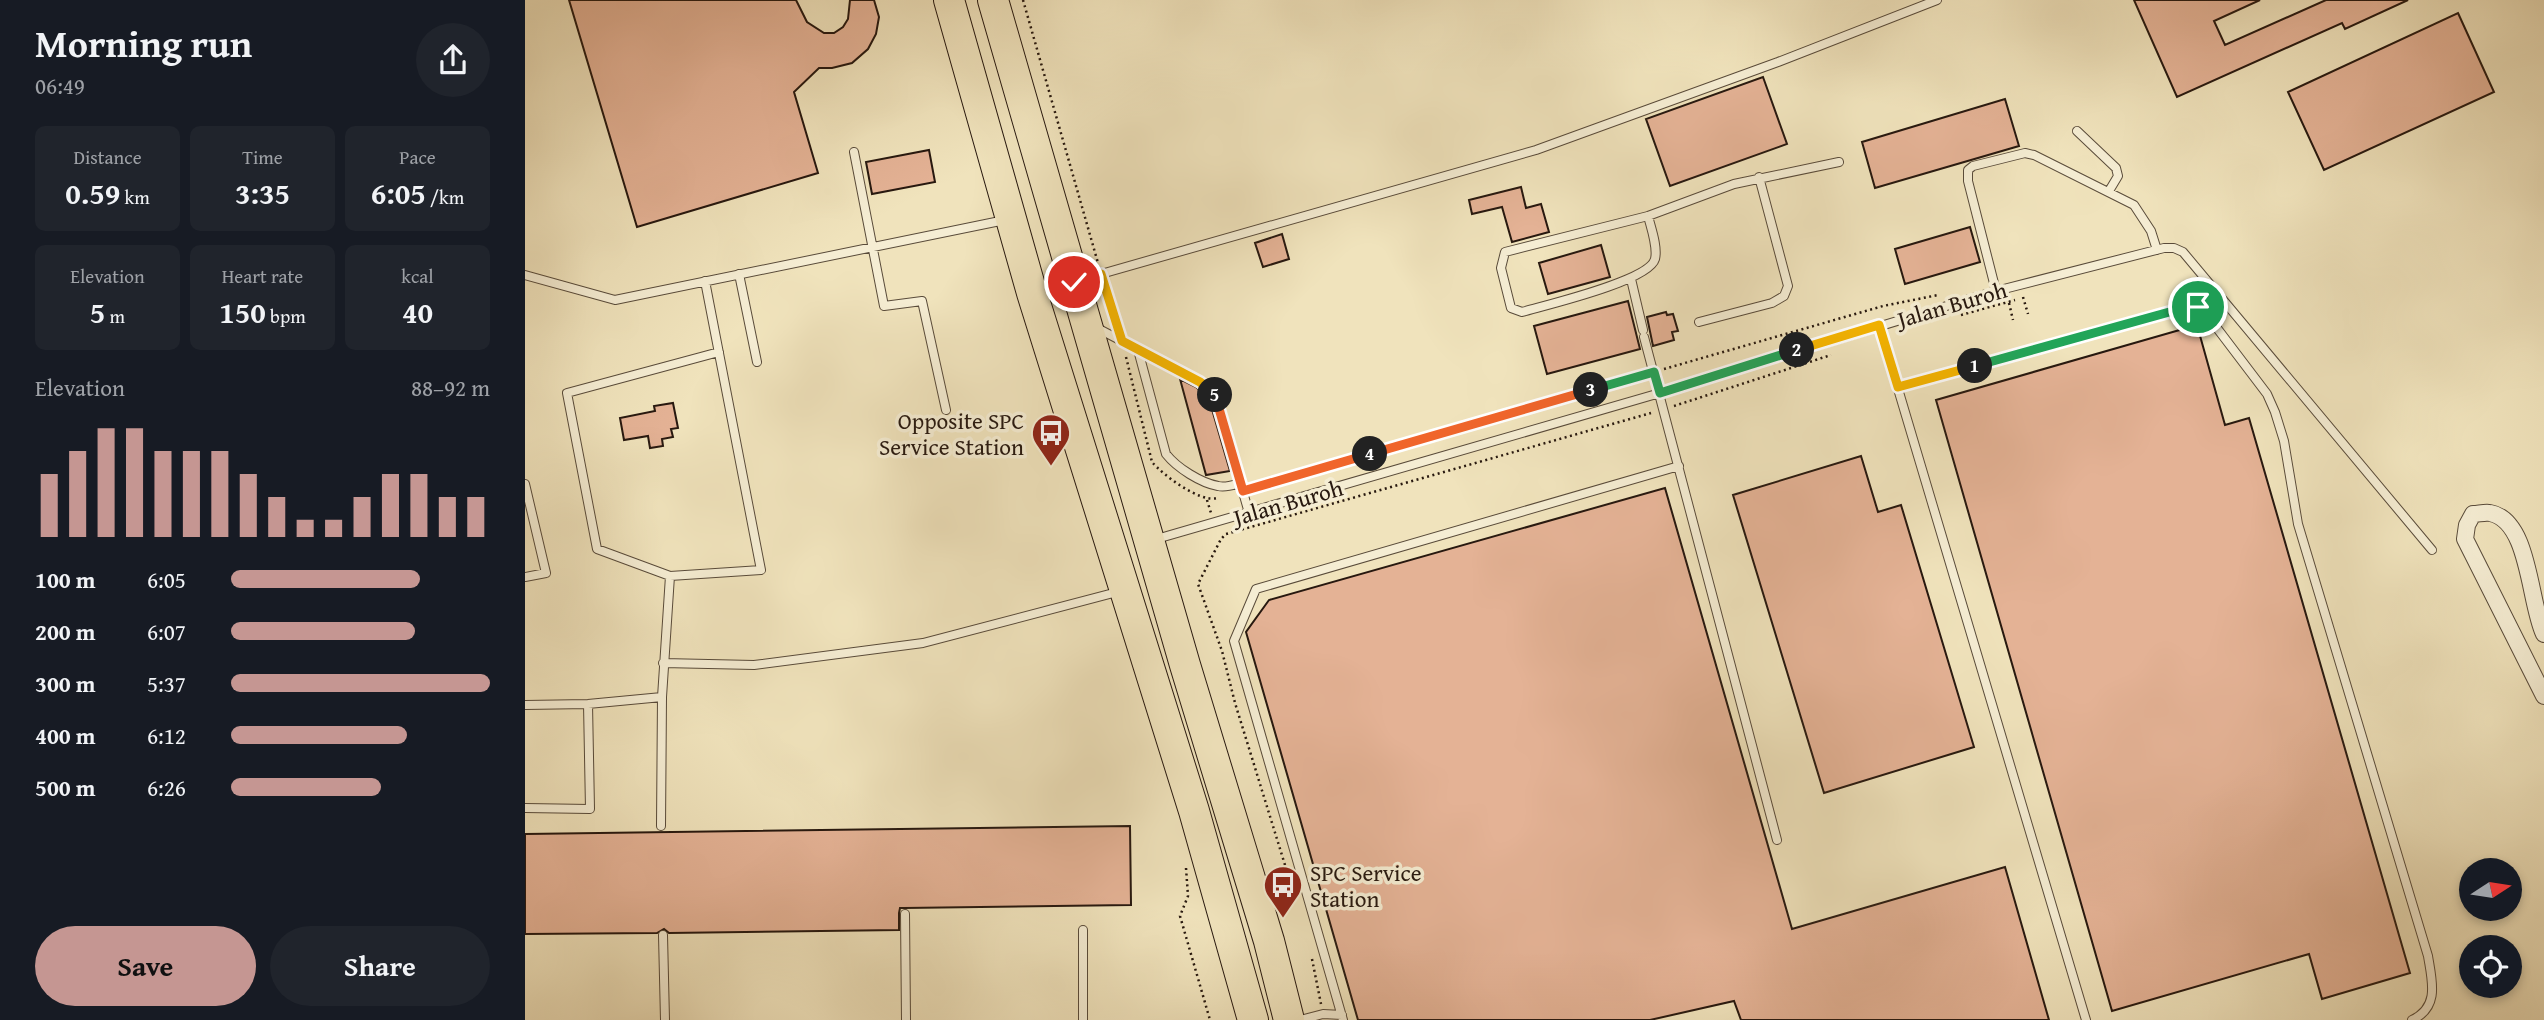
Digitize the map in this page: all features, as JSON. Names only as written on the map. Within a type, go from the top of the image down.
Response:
[{"type":"highway","points":[[949,0],[1032,293],[1202,836],[1253,1020]]},
{"type":"highway","points":[[993,0],[1087,278],[1086,321],[1269,941],[1289,1020]]},
{"type":"street","points":[[2544,634],[2538,621],[2520,543],[2505,520],[2489,513],[2473,514],[2467,525],[2465,539],[2544,696]]},
{"type":"lane","points":[[1087,278],[1536,150],[1765,67],[1937,0]]},
{"type":"lane","points":[[2077,131],[2116,168],[2118,176],[2109,191]]},
{"type":"lane","points":[[854,152],[884,306],[922,301],[946,410]]},
{"type":"lane","points":[[1996,291],[1968,181],[1968,170],[1973,166],[2025,153],[2034,155],[2134,205],[2151,231],[2157,250]]},
{"type":"lane","points":[[1649,216],[1656,253],[1651,267],[1631,279],[1522,312],[1511,308],[1501,268],[1501,259],[1505,252],[1649,216],[1759,177],[1839,162]]},
{"type":"lane","points":[[1699,322],[1772,303],[1784,296],[1788,286],[1759,177]]},
{"type":"lane","points":[[525,275],[615,300],[1011,219]]},
{"type":"lane","name":"Jalan Buroh","points":[[1149,541],[1660,393],[1996,291],[2174,248],[2183,252],[2432,550]]},
{"type":"lane","points":[[739,274],[757,362]]},
{"type":"lane","points":[[1631,279],[1777,840]]},
{"type":"lane","points":[[705,281],[719,352],[761,570],[670,576],[597,548],[567,393],[719,352]]},
{"type":"lane","points":[[1898,387],[2191,306],[2204,311],[2267,394],[2284,441],[2298,524],[2427,956],[2433,999],[2420,1016],[2412,1020]]},
{"type":"lane","points":[[1086,321],[1200,382],[1215,395],[1249,513]]},
{"type":"lane","points":[[1879,325],[2086,1020]]},
{"type":"lane","points":[[1138,349],[1166,454],[1174,464],[1217,486],[1242,487]]},
{"type":"lane","points":[[1300,1020],[1323,1014],[1343,1018],[1234,641],[1256,589],[1679,466]]},
{"type":"lane","points":[[525,484],[546,573],[525,577]]},
{"type":"lane","points":[[661,826],[663,663],[670,576]]},
{"type":"lane","points":[[663,663],[754,665],[923,643],[1126,590]]},
{"type":"lane","points":[[525,705],[588,704],[662,696]]},
{"type":"lane","points":[[525,808],[590,809],[588,704]]},
{"type":"lane","points":[[905,914],[906,1020]]},
{"type":"lane","points":[[1083,930],[1083,1020]]},
{"type":"lane","points":[[663,935],[665,1020]]},
{"type":"path","points":[[1023,0],[1087,278],[1122,341],[1152,462],[1159,470],[1203,499],[1211,500],[1242,487],[1883,306],[1945,294]]},
{"type":"path","points":[[1958,316],[2023,298],[2028,314]]},
{"type":"path","points":[[2009,302],[2013,320]]},
{"type":"path","points":[[1288,873],[1278,849],[1222,651],[1198,584],[1226,534],[1664,409],[1831,355]]},
{"type":"path","points":[[1185,868],[1188,896],[1180,916],[1210,1020]]},
{"type":"path","points":[[1310,949],[1323,1014]]},
{"type":"building","points":[[569,0],[796,0],[807,22],[824,33],[834,33],[843,27],[848,19],[850,0],[874,0],[879,17],[876,34],[868,49],[852,63],[819,68],[794,92],[818,173],[637,227]]},
{"type":"building","points":[[2134,0],[2260,0],[2214,21],[2225,45],[2326,0],[2408,0],[2345,29],[2342,23],[2177,97]]},
{"type":"building","points":[[2458,13],[2494,92],[2324,170],[2288,92]]},
{"type":"building","points":[[1763,77],[1787,144],[1670,186],[1646,119]]},
{"type":"building","points":[[2005,99],[2019,146],[1875,188],[1862,142]]},
{"type":"building","points":[[929,150],[935,182],[872,194],[866,162]]},
{"type":"building","points":[[1521,187],[1526,208],[1541,204],[1549,232],[1512,242],[1502,207],[1472,214],[1469,200]]},
{"type":"building","points":[[1970,227],[1980,262],[1905,284],[1895,249]]},
{"type":"building","points":[[1282,234],[1289,259],[1263,267],[1255,243]]},
{"type":"building","points":[[1601,245],[1610,277],[1548,294],[1539,263]]},
{"type":"building","points":[[1628,301],[1640,349],[1547,374],[1534,326]]},
{"type":"building","points":[[1666,312],[1667,315],[1673,314],[1678,331],[1672,332],[1674,340],[1653,346],[1647,317]]},
{"type":"building","points":[[2197,325],[2225,425],[2249,418],[2410,973],[2322,999],[2309,954],[2112,1011],[1936,400]]},
{"type":"building","points":[[1180,379],[1196,387],[1209,399],[1230,471],[1206,475]]},
{"type":"building","points":[[673,403],[678,428],[671,429],[673,437],[662,439],[663,446],[650,448],[648,436],[624,440],[620,418],[655,411],[654,406]]},
{"type":"building","points":[[1861,456],[1878,512],[1901,505],[1974,747],[1824,793],[1733,495]]},
{"type":"building","points":[[1665,488],[1792,929],[2005,867],[2049,1020],[1741,1020],[1734,1001],[1650,1020],[1358,1020],[1246,632],[1269,600]]},
{"type":"building","points":[[1130,826],[1131,905],[900,908],[899,930],[669,933],[664,929],[657,933],[525,934],[525,834]]},
{"type":"place","name":"Opposite SPC Service Station","points":[[1051,467]]},
{"type":"place","name":"SPC Service Station","points":[[1283,919]]},
{"type":"route","points":[[1074,282],[1101,274],[1122,341],[1200,382],[1215,395],[1243,491],[1654,372],[1660,393],[1879,325],[1898,387],[2191,306],[2198,307]]}]
